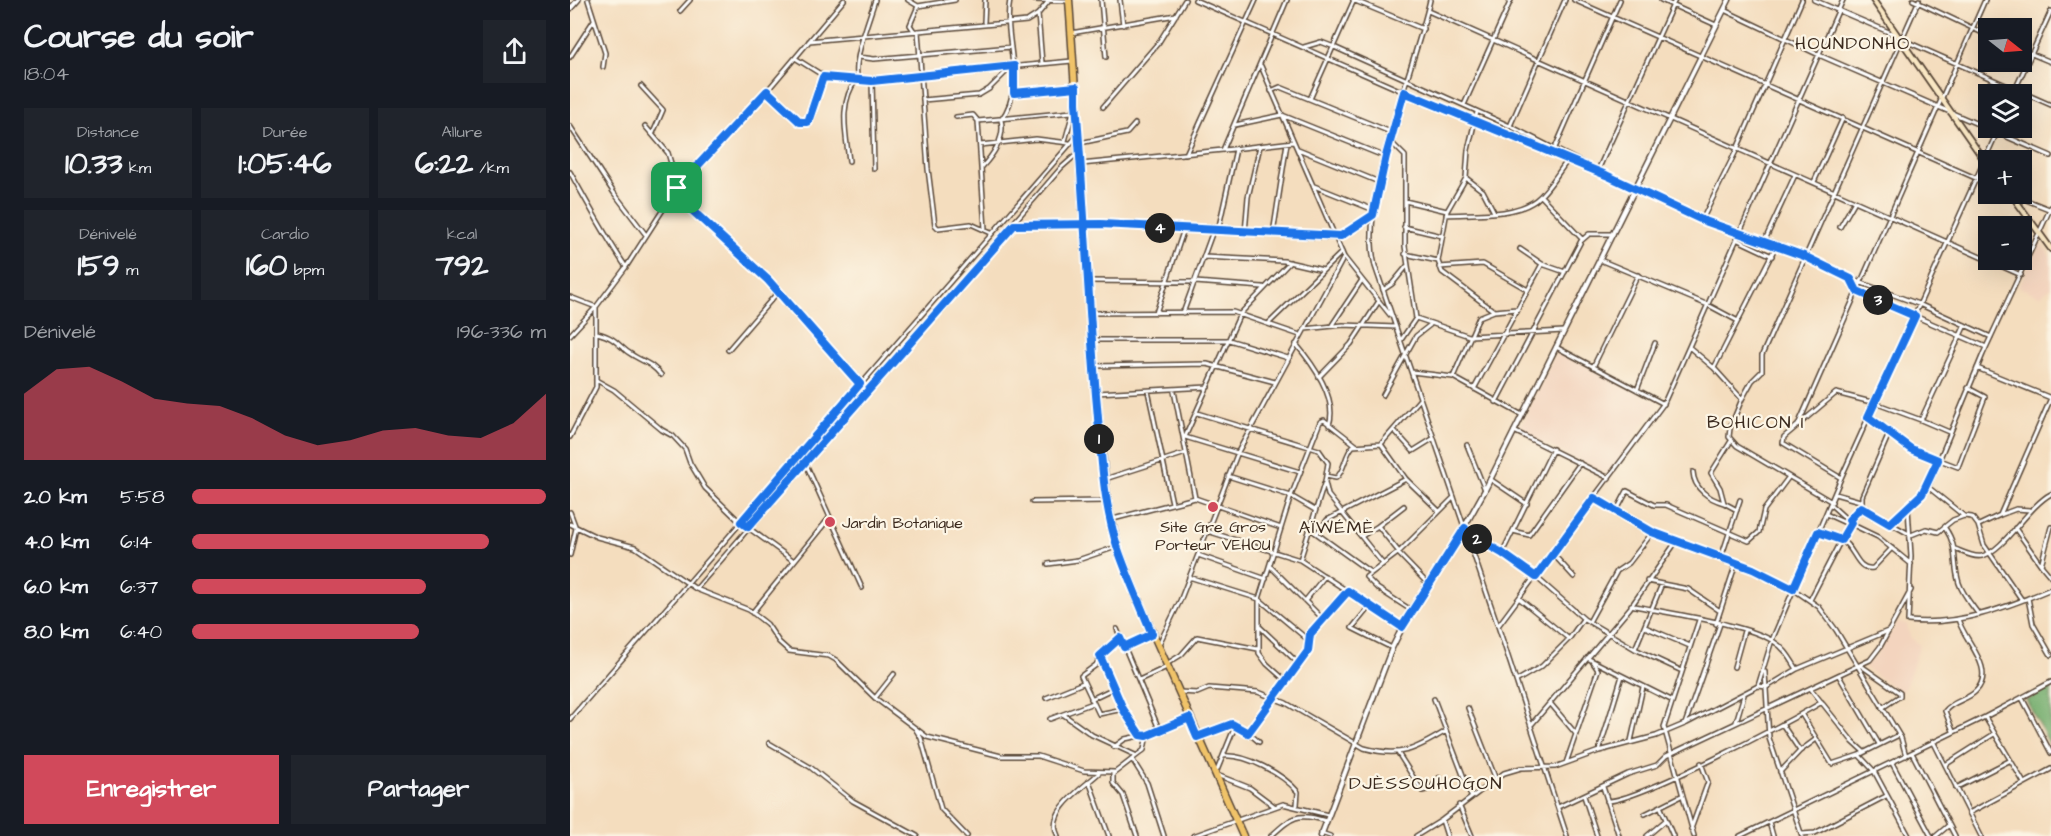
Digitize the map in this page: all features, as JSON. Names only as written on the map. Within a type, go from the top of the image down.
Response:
[{"type":"main road","points":[[1069,0],[1096,393],[1107,501],[1118,546],[1152,634],[1243,836]]},
{"type":"main road","points":[[1874,0],[1978,151]]},
{"type":"main road","points":[[2018,204],[2051,249]]},
{"type":"street","points":[[570,9],[578,0]]},
{"type":"street","points":[[588,0],[605,53],[603,67]]},
{"type":"street","points":[[680,11],[690,0]]},
{"type":"street","points":[[570,335],[596,307],[626,267],[677,188],[767,91],[844,0]]},
{"type":"street","points":[[849,161],[845,107],[849,90],[856,80],[859,57],[875,0]]},
{"type":"street","points":[[908,0],[918,6],[955,0]]},
{"type":"street","points":[[984,23],[985,0]]},
{"type":"street","points":[[982,167],[994,154],[1003,118],[1009,110],[1014,93],[1008,22],[1010,0]]},
{"type":"street","points":[[1035,0],[1048,2],[1069,0]]},
{"type":"street","points":[[1101,0],[1106,57]]},
{"type":"street","points":[[1120,0],[1123,25]]},
{"type":"street","points":[[1103,107],[1159,42],[1185,0]]},
{"type":"street","points":[[1195,0],[1404,92],[1597,171],[1702,220],[1777,244],[1851,279],[1921,305],[1991,337]]},
{"type":"street","points":[[1186,154],[1256,0]]},
{"type":"street","points":[[1223,150],[1261,66],[1272,33],[1287,0]]},
{"type":"street","points":[[1310,99],[1354,0],[1423,29]]},
{"type":"street","points":[[1431,0],[1379,182],[1373,215],[1373,256],[1567,836]]},
{"type":"street","points":[[1464,105],[1511,0]]},
{"type":"street","points":[[1510,126],[1565,0]]},
{"type":"street","points":[[1574,0],[1976,178]]},
{"type":"street","points":[[1554,148],[1620,0]]},
{"type":"street","points":[[1661,0],[1716,25]]},
{"type":"street","points":[[1597,171],[1675,0]]},
{"type":"street","points":[[1330,836],[1321,835],[1328,814],[1402,627],[1428,584],[1466,530],[1729,0]]},
{"type":"street","points":[[1702,220],[1737,149],[1802,0]]},
{"type":"street","points":[[1814,0],[2004,84]]},
{"type":"street","points":[[1498,626],[1664,404],[1844,0]]},
{"type":"street","points":[[1913,0],[1978,31]]},
{"type":"street","points":[[1798,425],[1985,0]]},
{"type":"street","points":[[1724,503],[1720,488],[1711,471],[1731,441],[1730,428],[1742,399],[1752,381],[1762,372],[1762,355],[1918,1]]},
{"type":"street","points":[[809,40],[1027,21],[1038,14],[1048,2]]},
{"type":"street","points":[[918,6],[910,25],[916,31],[920,54],[935,225],[938,228],[971,224],[991,233]]},
{"type":"street","points":[[1724,10],[1819,55],[1978,124]]},
{"type":"street","points":[[1428,11],[2021,275]]},
{"type":"street","points":[[2032,52],[2051,11]]},
{"type":"street","points":[[1038,14],[1042,63]]},
{"type":"street","points":[[1071,33],[1176,15]]},
{"type":"street","points":[[570,57],[595,18]]},
{"type":"street","points":[[1304,47],[1321,42],[1334,47],[1510,126],[1597,171]]},
{"type":"street","points":[[859,57],[874,59],[1011,47]]},
{"type":"street","points":[[2032,54],[2051,62]]},
{"type":"street","points":[[795,58],[823,77],[872,81],[1074,61]]},
{"type":"street","points":[[1261,66],[1344,257],[1393,319]]},
{"type":"street","points":[[923,100],[979,95],[1013,67]]},
{"type":"street","points":[[767,91],[800,122],[805,123],[809,119],[823,77]]},
{"type":"street","points":[[872,81],[874,169]]},
{"type":"street","points":[[641,86],[663,110],[653,133]]},
{"type":"street","points":[[1014,93],[1076,87]]},
{"type":"street","points":[[1271,92],[1281,87],[1393,133]]},
{"type":"street","points":[[2032,96],[2051,105]]},
{"type":"street","points":[[1067,142],[1072,112],[1076,103]]},
{"type":"street","points":[[978,121],[1072,112]]},
{"type":"street","points":[[1477,112],[1468,150],[1466,178],[1446,213],[1438,261],[1439,267],[1494,311]]},
{"type":"street","points":[[1234,125],[1282,115],[1386,156]]},
{"type":"street","points":[[956,117],[973,116],[978,121],[985,230]]},
{"type":"street","points":[[1814,183],[1843,118]]},
{"type":"street","points":[[1079,143],[1127,133],[1135,124]]},
{"type":"street","points":[[570,126],[614,193],[647,236]]},
{"type":"street","points":[[645,126],[653,133],[669,156],[677,188],[686,206],[746,259],[860,384]]},
{"type":"street","points":[[570,719],[991,233],[1067,142],[1079,135]]},
{"type":"street","points":[[1531,144],[1533,138]]},
{"type":"street","points":[[2008,138],[2051,156]]},
{"type":"street","points":[[980,146],[1036,139],[1067,142]]},
{"type":"street","points":[[1390,141],[1405,156],[1405,254],[1416,318],[1401,340]]},
{"type":"street","points":[[1081,164],[1293,142]]},
{"type":"street","points":[[1273,234],[1287,143]]},
{"type":"street","points":[[1245,233],[1248,197],[1260,146]]},
{"type":"street","points":[[1218,231],[1236,149]]},
{"type":"street","points":[[1297,149],[1379,182]]},
{"type":"street","points":[[696,589],[1014,225],[1061,168],[1080,152]]},
{"type":"street","points":[[1404,201],[1446,213],[1494,212],[1529,204],[1540,196],[1568,160]]},
{"type":"street","points":[[570,172],[592,208],[602,232],[626,267]]},
{"type":"street","points":[[1416,836],[1442,820],[1495,777],[1521,768],[1555,767],[1599,751],[1665,733],[1758,686],[1765,670],[1772,640],[1793,589],[1978,174]]},
{"type":"street","points":[[1765,240],[1795,175]]},
{"type":"street","points":[[1466,178],[1483,191],[1494,212]]},
{"type":"street","points":[[1313,186],[1374,210]]},
{"type":"street","points":[[1540,196],[1582,239]]},
{"type":"street","points":[[1840,227],[1855,201]]},
{"type":"street","points":[[1890,524],[1928,487],[1986,347],[2051,209],[2032,202]]},
{"type":"street","points":[[1014,225],[1084,224],[1336,238],[1373,215]]},
{"type":"street","points":[[1404,227],[1442,236]]},
{"type":"street","points":[[1156,313],[1184,229]]},
{"type":"street","points":[[1183,313],[1213,231]]},
{"type":"street","points":[[1496,402],[1582,239],[1589,234],[1613,234]]},
{"type":"street","points":[[1738,240],[1772,256]]},
{"type":"street","points":[[1714,368],[1777,244]]},
{"type":"street","points":[[1520,249],[1542,264],[1565,273]]},
{"type":"street","points":[[1269,323],[1342,252]]},
{"type":"street","points":[[1405,254],[1438,261]]},
{"type":"street","points":[[1204,257],[1290,262],[1323,270]]},
{"type":"street","points":[[1158,645],[1189,577],[1238,452],[1344,257]]},
{"type":"street","points":[[1600,260],[1708,305],[1738,321]]},
{"type":"street","points":[[1185,437],[1240,314],[1290,262]]},
{"type":"street","points":[[1439,267],[1483,264],[1528,290]]},
{"type":"street","points":[[1474,390],[1542,264]]},
{"type":"street","points":[[1383,290],[1392,284],[1407,266]]},
{"type":"street","points":[[1593,366],[1638,275]]},
{"type":"street","points":[[1332,325],[1362,279]]},
{"type":"street","points":[[1851,279],[1857,291],[1986,347]]},
{"type":"street","points":[[1088,281],[1195,282],[1265,287]]},
{"type":"street","points":[[728,350],[778,292]]},
{"type":"street","points":[[570,297],[596,307]]},
{"type":"street","points":[[1319,377],[1351,344],[1379,301]]},
{"type":"street","points":[[570,437],[592,398],[596,380],[596,307]]},
{"type":"street","points":[[1453,377],[1479,316],[1494,311],[1517,309]]},
{"type":"street","points":[[1090,313],[1240,314],[1300,335]]},
{"type":"street","points":[[1416,318],[1469,336],[1564,331]]},
{"type":"street","points":[[1304,329],[1362,324],[1396,327]]},
{"type":"street","points":[[1383,395],[1420,331],[1432,325]]},
{"type":"street","points":[[1921,420],[1965,325]]},
{"type":"street","points":[[597,333],[614,338],[632,355],[651,362],[661,375]]},
{"type":"street","points":[[1092,340],[1229,340],[1288,358]]},
{"type":"street","points":[[1636,390],[1655,343]]},
{"type":"street","points":[[1296,344],[1319,377],[1332,408],[1329,425]]},
{"type":"street","points":[[1556,347],[1664,404]]},
{"type":"street","points":[[1689,347],[1714,368],[1742,399]]},
{"type":"street","points":[[1094,366],[1218,365],[1275,382]]},
{"type":"street","points":[[1977,368],[2051,398],[2050,406],[2001,514]]},
{"type":"street","points":[[1412,372],[1453,377],[1522,415]]},
{"type":"street","points":[[596,380],[614,390],[662,430],[674,436],[685,449],[690,463],[705,488],[741,522],[794,561]]},
{"type":"street","points":[[1096,393],[1209,387]]},
{"type":"street","points":[[1868,417],[1911,449],[1959,466],[1985,397],[1968,388]]},
{"type":"street","points":[[1174,390],[1185,437],[1195,498]]},
{"type":"street","points":[[1148,391],[1172,503]]},
{"type":"street","points":[[1841,478],[1783,443],[1784,437],[1832,393],[1840,392],[1875,403],[1949,432]]},
{"type":"street","points":[[1286,681],[1267,664],[1258,649],[1259,599],[1309,446],[1321,421],[1356,445],[1381,444],[1420,399]]},
{"type":"street","points":[[1197,413],[1309,446],[1319,450],[1326,457],[1328,463],[1325,482],[1314,510],[1300,560]]},
{"type":"street","points":[[1394,430],[1413,451],[1434,438]]},
{"type":"street","points":[[1514,431],[1610,478]]},
{"type":"street","points":[[1809,600],[1861,507],[1860,501],[1889,434]]},
{"type":"street","points":[[1185,437],[1300,472]]},
{"type":"street","points":[[1731,441],[1831,503],[1850,523]]},
{"type":"street","points":[[1381,444],[1406,479],[1439,512]]},
{"type":"street","points":[[1326,476],[1338,477],[1347,453],[1356,445]]},
{"type":"street","points":[[1467,445],[1485,489]]},
{"type":"street","points":[[1502,553],[1553,449]]},
{"type":"street","points":[[1104,479],[1186,453]]},
{"type":"street","points":[[805,462],[862,588]]},
{"type":"street","points":[[1514,531],[1529,535],[1580,463]]},
{"type":"street","points":[[1693,472],[1698,488],[1713,500],[1737,510]]},
{"type":"street","points":[[1228,476],[1291,496],[1314,510]]},
{"type":"street","points":[[1616,512],[1628,491],[1654,505],[1666,505],[1746,541],[1752,540],[1759,532],[1764,510],[1788,478]]},
{"type":"street","points":[[1317,533],[1323,523],[1406,479]]},
{"type":"street","points":[[1490,479],[1527,504]]},
{"type":"street","points":[[1325,482],[1328,495],[1383,564]]},
{"type":"street","points":[[1928,487],[1964,516]]},
{"type":"street","points":[[1835,494],[1860,501]]},
{"type":"street","points":[[1955,549],[1980,557],[1990,552],[2030,510],[2051,494]]},
{"type":"street","points":[[1411,610],[1366,579],[1370,572],[1399,552],[1454,497]]},
{"type":"street","points":[[1111,519],[1195,498],[1281,528]]},
{"type":"street","points":[[1594,498],[1652,532],[1736,563],[1793,589],[1826,614],[1899,735],[1906,756]]},
{"type":"street","points":[[1721,558],[1740,500]]},
{"type":"street","points":[[1032,502],[1107,501]]},
{"type":"street","points":[[1362,536],[1404,506]]},
{"type":"street","points":[[1861,507],[1911,535],[1926,529],[1937,533],[1953,520],[1964,516],[1972,517],[1978,525],[1983,543],[2022,600]]},
{"type":"street","points":[[1906,620],[1911,590],[1911,535],[1908,508]]},
{"type":"street","points":[[1978,525],[2016,509],[2030,510]]},
{"type":"street","points":[[570,512],[575,524],[570,555]]},
{"type":"street","points":[[1826,514],[1850,523],[1892,548],[1911,564]]},
{"type":"street","points":[[752,613],[830,517]]},
{"type":"street","points":[[570,524],[575,524],[597,537],[623,543],[646,552],[667,570],[696,589],[752,613],[767,624],[787,650],[832,658],[875,698],[941,743],[1014,758],[1038,756],[1084,771],[1114,772],[1145,748],[1146,736]]},
{"type":"street","points":[[1378,526],[1428,584]]},
{"type":"street","points":[[2041,566],[2051,527]]},
{"type":"street","points":[[1309,528],[1370,572]]},
{"type":"street","points":[[1944,528],[1955,549],[1958,581],[1979,615]]},
{"type":"street","points":[[2015,528],[2051,577]]},
{"type":"street","points":[[1466,530],[1536,577],[1584,619],[1635,649],[1682,672]]},
{"type":"street","points":[[1207,531],[1300,560],[1402,627]]},
{"type":"street","points":[[1589,622],[1617,571],[1629,563],[1652,532]]},
{"type":"street","points":[[1818,532],[1850,545],[1859,563],[1868,569],[1877,565],[1892,548]]},
{"type":"street","points":[[1531,725],[1631,605],[1676,542]]},
{"type":"street","points":[[1048,564],[1078,560],[1118,546]]},
{"type":"street","points":[[1554,554],[1574,577]]},
{"type":"street","points":[[2044,556],[2051,554]]},
{"type":"street","points":[[1198,555],[1266,579]]},
{"type":"street","points":[[1685,724],[1736,563]]},
{"type":"street","points":[[1271,567],[1323,619]]},
{"type":"street","points":[[1305,601],[1325,576]]},
{"type":"street","points":[[1189,577],[1259,599],[1308,640]]},
{"type":"street","points":[[1647,580],[1692,591],[1720,611]]},
{"type":"street","points":[[1635,649],[1662,584]]},
{"type":"street","points":[[1896,620],[1958,619],[1979,615],[2051,589]]},
{"type":"street","points":[[1558,807],[1642,769],[1657,765],[1671,755],[1839,676],[1874,657],[1911,590]]},
{"type":"street","points":[[1248,733],[1299,664],[1309,648],[1308,640],[1348,591]]},
{"type":"street","points":[[2028,598],[2033,624],[2051,655]]},
{"type":"street","points":[[1520,599],[1569,639]]},
{"type":"street","points":[[1370,605],[1352,628],[1392,648]]},
{"type":"street","points":[[1631,605],[1718,624],[1772,640],[1785,650],[1797,669]]},
{"type":"street","points":[[1516,681],[1542,666],[1569,639],[1584,619]]},
{"type":"street","points":[[1953,731],[1945,711],[1974,693],[1983,674],[1981,664],[1962,633],[1958,619]]},
{"type":"street","points":[[1694,836],[1665,733],[1665,721],[1699,620]]},
{"type":"street","points":[[1260,627],[1299,664]]},
{"type":"street","points":[[1645,627],[1690,647]]},
{"type":"street","points":[[1117,630],[1160,729]]},
{"type":"street","points":[[1758,686],[1767,687],[1797,669],[1890,630]]},
{"type":"street","points":[[1734,667],[1744,631]]},
{"type":"street","points":[[1124,647],[1152,634]]},
{"type":"street","points":[[1139,681],[1181,655],[1197,637],[1258,649]]},
{"type":"street","points":[[1120,638],[1100,656],[1094,667],[1081,675],[1099,714],[1123,709]]},
{"type":"street","points":[[1100,656],[1123,709],[1140,735]]},
{"type":"street","points":[[1587,658],[1671,700]]},
{"type":"street","points":[[1593,661],[1598,670]]},
{"type":"street","points":[[1857,665],[1900,693],[1900,696],[1882,708]]},
{"type":"street","points":[[1566,763],[1598,670],[1603,666]]},
{"type":"street","points":[[1765,670],[1769,738],[1801,835],[1811,834],[1827,827],[1886,796]]},
{"type":"street","points":[[875,698],[894,674]]},
{"type":"street","points":[[1599,751],[1622,676]]},
{"type":"street","points":[[1839,676],[1879,744]]},
{"type":"street","points":[[1740,836],[1985,717],[2051,682]]},
{"type":"street","points":[[1046,698],[1083,683]]},
{"type":"street","points":[[1630,742],[1643,687]]},
{"type":"street","points":[[1091,699],[1114,688]]},
{"type":"street","points":[[1178,692],[1188,690],[1197,693],[1207,688],[1216,688],[1256,692],[1274,697],[1370,750],[1398,753],[1419,748],[1446,731]]},
{"type":"street","points":[[1811,689],[1853,742],[1865,752]]},
{"type":"street","points":[[1736,723],[1744,695]]},
{"type":"street","points":[[2022,698],[2051,753]]},
{"type":"street","points":[[1434,699],[1471,796]]},
{"type":"street","points":[[1607,801],[1622,800],[1802,715],[1822,702]]},
{"type":"street","points":[[1550,703],[1576,734]]},
{"type":"street","points":[[1050,719],[1093,704]]},
{"type":"street","points":[[1468,708],[1495,777]]},
{"type":"street","points":[[1064,715],[1092,735],[1133,757],[1147,783],[1164,836]]},
{"type":"street","points":[[1802,715],[1815,740],[1832,764],[1859,755],[1899,735]]},
{"type":"street","points":[[1985,717],[2008,761],[2024,783]]},
{"type":"street","points":[[1114,747],[1125,739],[1140,735],[1146,736],[1189,718]]},
{"type":"street","points":[[1197,737],[1228,724],[1236,724],[1259,742]]},
{"type":"street","points":[[1236,724],[1215,776],[1250,789],[1274,806]]},
{"type":"street","points":[[1782,724],[1800,751]]},
{"type":"street","points":[[913,726],[921,738],[941,809],[967,836]]},
{"type":"street","points":[[1945,765],[1994,734]]},
{"type":"street","points":[[1780,772],[1800,751],[1815,740]]},
{"type":"street","points":[[1933,741],[1981,836]]},
{"type":"street","points":[[769,743],[810,767],[853,801],[917,836]]},
{"type":"street","points":[[1398,753],[1422,791],[1430,789],[1439,778]]},
{"type":"street","points":[[1912,753],[1955,836]]},
{"type":"street","points":[[1859,755],[1874,771],[1909,836]]},
{"type":"street","points":[[1223,756],[1239,757],[1280,777],[1298,792],[1297,805]]},
{"type":"street","points":[[1956,788],[2008,761]]},
{"type":"street","points":[[1691,830],[1708,782],[1701,763]]},
{"type":"street","points":[[1892,763],[1931,836]]},
{"type":"street","points":[[1548,776],[1555,767]]},
{"type":"street","points":[[1969,813],[2051,769]]},
{"type":"street","points":[[1058,836],[1055,823],[1062,808],[1075,791],[1100,772]]},
{"type":"street","points":[[1114,772],[1113,783],[1124,795],[1137,836]]},
{"type":"street","points":[[1089,781],[1109,836]]},
{"type":"street","points":[[1603,787],[1619,836]]},
{"type":"street","points":[[1584,796],[1597,836]]},
{"type":"street","points":[[1645,814],[1682,796]]},
{"type":"street","points":[[1193,836],[1274,806],[1297,805],[1328,814]]},
{"type":"street","points":[[1459,806],[1472,836]]},
{"type":"street","points":[[1661,808],[1672,836]]},
{"type":"street","points":[[1271,836],[1297,816],[1305,815],[1326,820]]},
{"type":"street","points":[[1442,820],[1447,836]]},
{"type":"street","points":[[1647,836],[1666,820]]},
{"type":"street","points":[[1769,822],[1773,836]]},
{"type":"street","points":[[1936,836],[1949,825]]},
{"type":"shaded area","points":[[2039,242],[2051,257],[2051,287],[2040,296],[2019,287],[2027,270],[2032,270],[2032,258]]},
{"type":"shaded area","points":[[1557,350],[1658,403],[1608,475],[1519,431]]},
{"type":"shaded area","points":[[1897,623],[1907,624],[1910,637],[1920,645],[1905,688],[1901,693],[1864,667],[1875,657]]},
{"type":"green space","points":[[2051,688],[2051,747],[2026,700]]},
{"type":"place","name":"Site Gre Gros Porteur VEHOU","points":[[1213,507]]},
{"type":"place","name":"Jardin Botanique","points":[[830,522]]},
{"type":"district","name":"HOUNDONHO","points":[[1853,43]]},
{"type":"district","name":"BOHICON I","points":[[1756,422]]},
{"type":"district","name":"AÏWÉMÈ","points":[[1337,527]]},
{"type":"district","name":"DJÈSSOUHOGON","points":[[1426,783]]},
{"type":"route","points":[[677,188],[686,206],[768,280],[860,384],[741,522],[748,527],[860,397],[1014,225],[1084,224],[1106,224],[1336,238],[1354,229],[1373,215],[1379,182],[1404,92],[1606,175],[1702,220],[1777,244],[1851,279],[1857,291],[1915,316],[1868,417],[1911,449],[1938,460],[1928,487],[1890,524],[1861,507],[1849,520],[1851,523],[1841,540],[1818,532],[1793,589],[1753,569],[1643,528],[1594,498],[1536,577],[1502,553],[1467,533],[1465,528],[1402,627],[1348,591],[1310,634],[1308,651],[1248,733],[1236,724],[1228,724],[1197,737],[1189,718],[1152,731],[1146,736],[1140,735],[1123,709],[1100,656],[1120,638],[1124,647],[1152,634],[1118,549],[1107,501],[1099,435],[1084,224],[1081,164],[1076,103],[1076,87],[1014,93],[1014,66],[872,81],[823,77],[808,122],[805,123],[800,122],[767,91],[677,188]]}]
